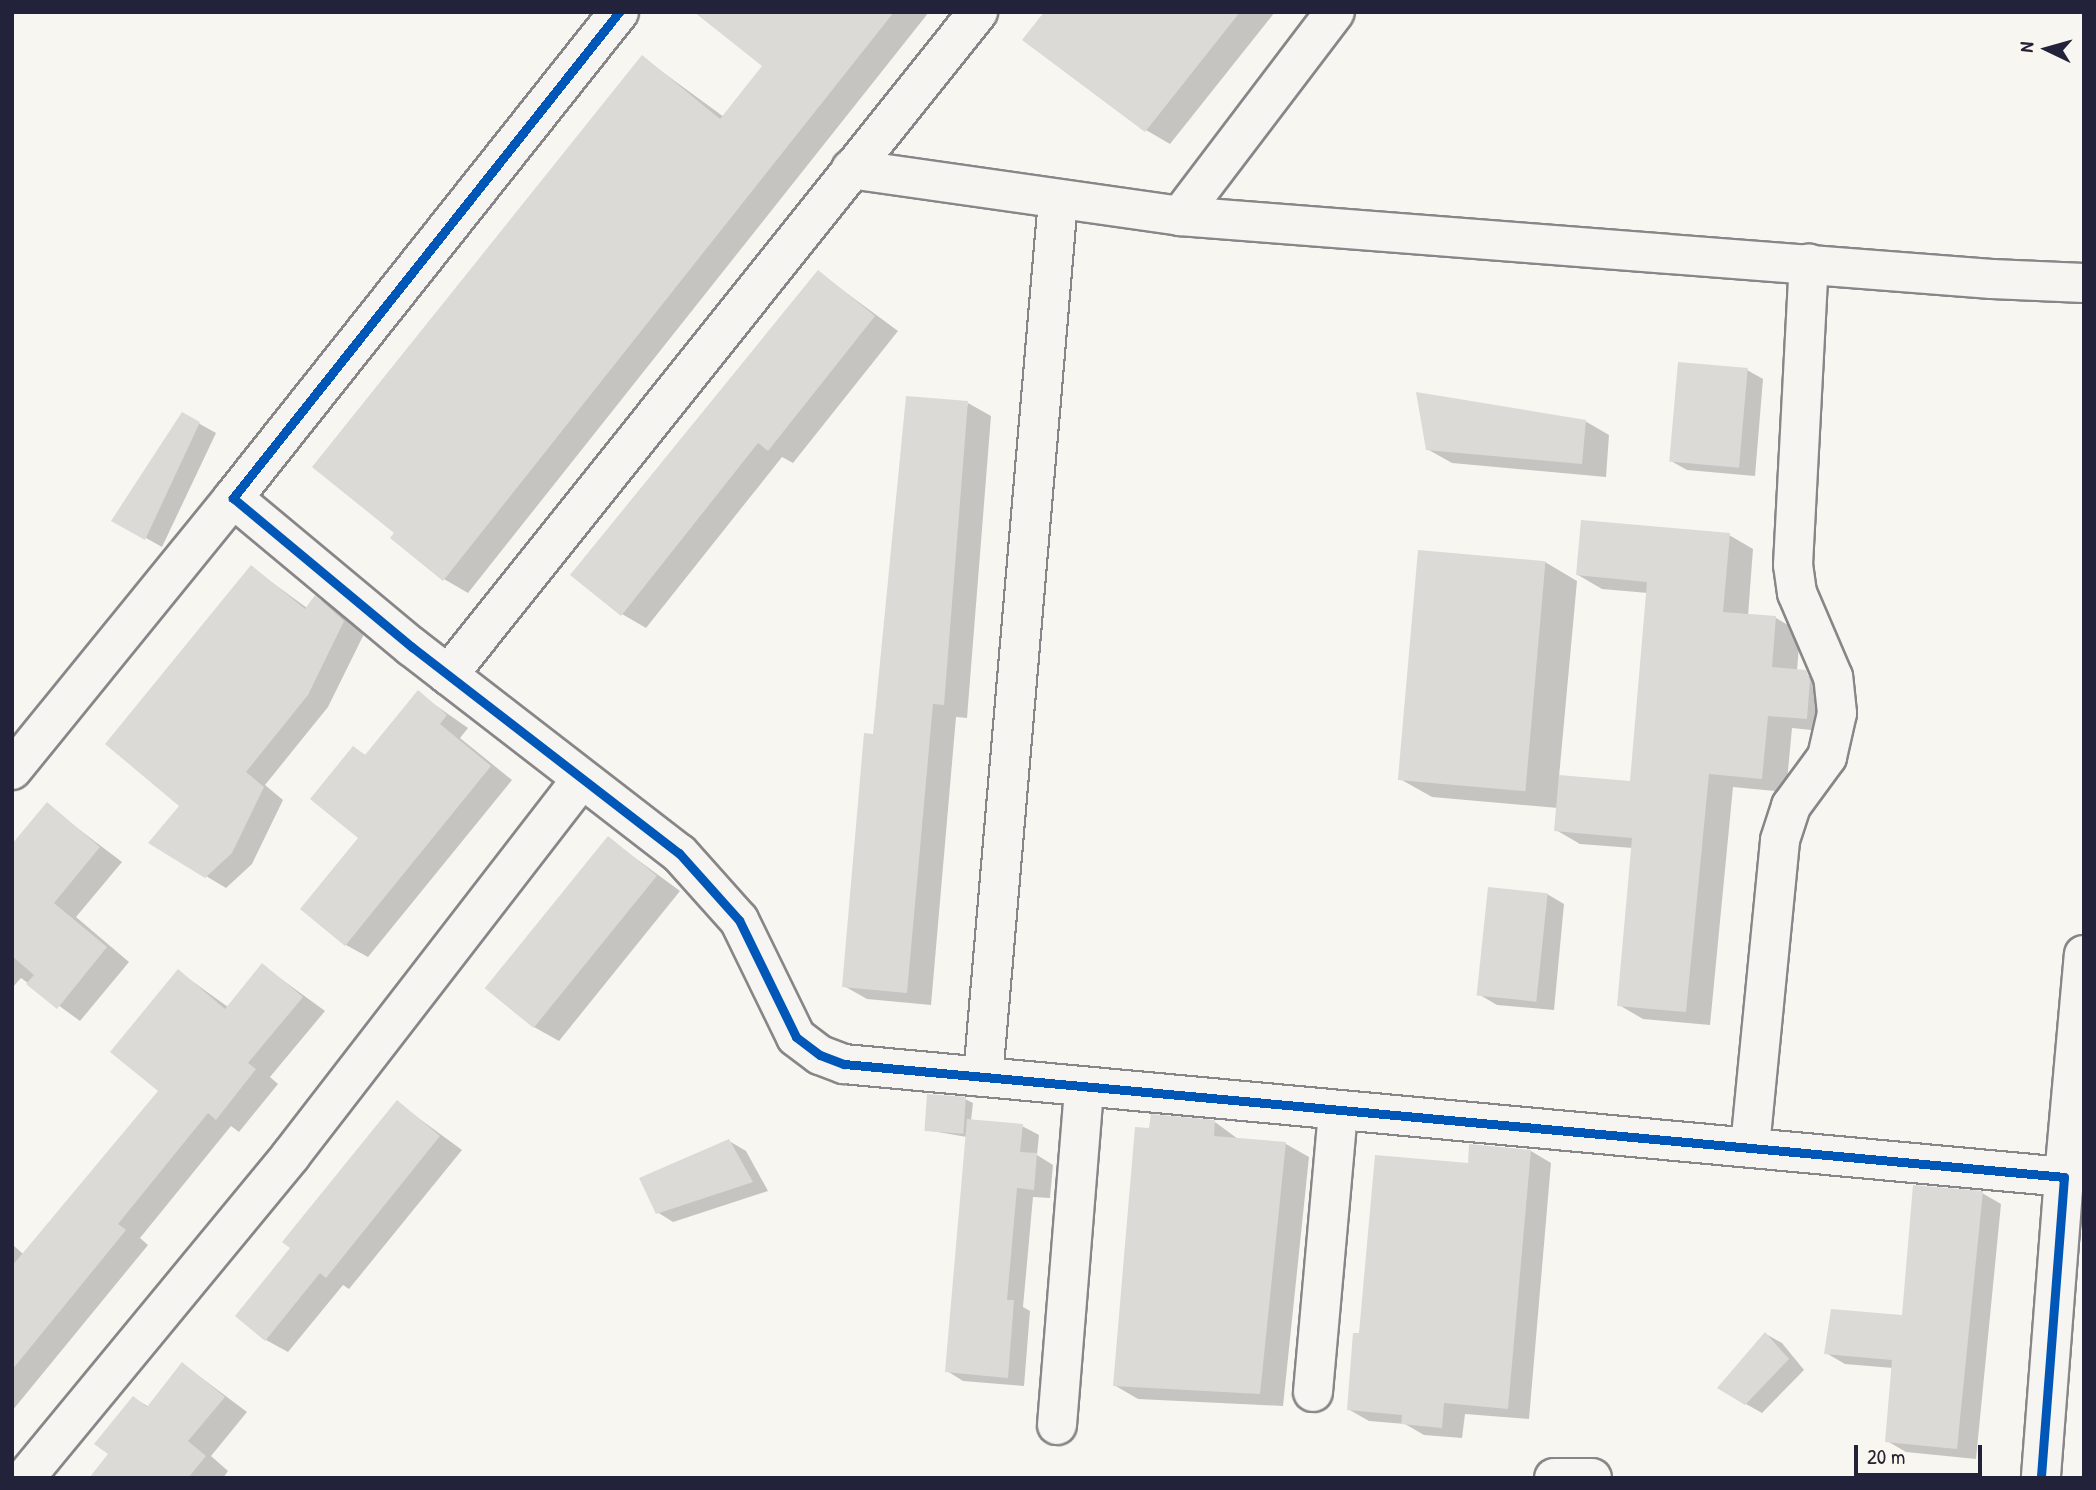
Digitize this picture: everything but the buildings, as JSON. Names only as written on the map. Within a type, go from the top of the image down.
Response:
[{"type":"street","points":[[12,770],[233,498],[619,12]]},
{"type":"street","points":[[448,674],[978,12]]},
{"type":"street","points":[[1180,216],[1335,12]]},
{"type":"street","points":[[851,169],[1180,216],[2084,283]]},
{"type":"street","points":[[983,1077],[1058,200]]},
{"type":"street","points":[[1750,1147],[1780,840],[1791,806],[1827,757],[1837,713],[1833,677],[1797,593],[1793,565],[1809,264]]},
{"type":"street","points":[[233,498],[581,780],[679,853],[739,920],[775,999],[804,1043],[844,1064],[1750,1147],[2070,1201]]},
{"type":"street","points":[[25,1478],[290,1155],[581,780]]},
{"type":"street","points":[[2042,1478],[2070,1201],[2084,955]]},
{"type":"street","points":[[1058,1425],[1084,1087]]},
{"type":"street","points":[[1313,1392],[1338,1110]]},
{"type":"street","points":[[1554,1478],[1592,1478]]},
{"type":"cycle path","points":[[619,12],[233,498],[412,647],[679,853],[739,920],[796,1037],[820,1055],[844,1064],[2064,1177],[2041,1478]]}]
